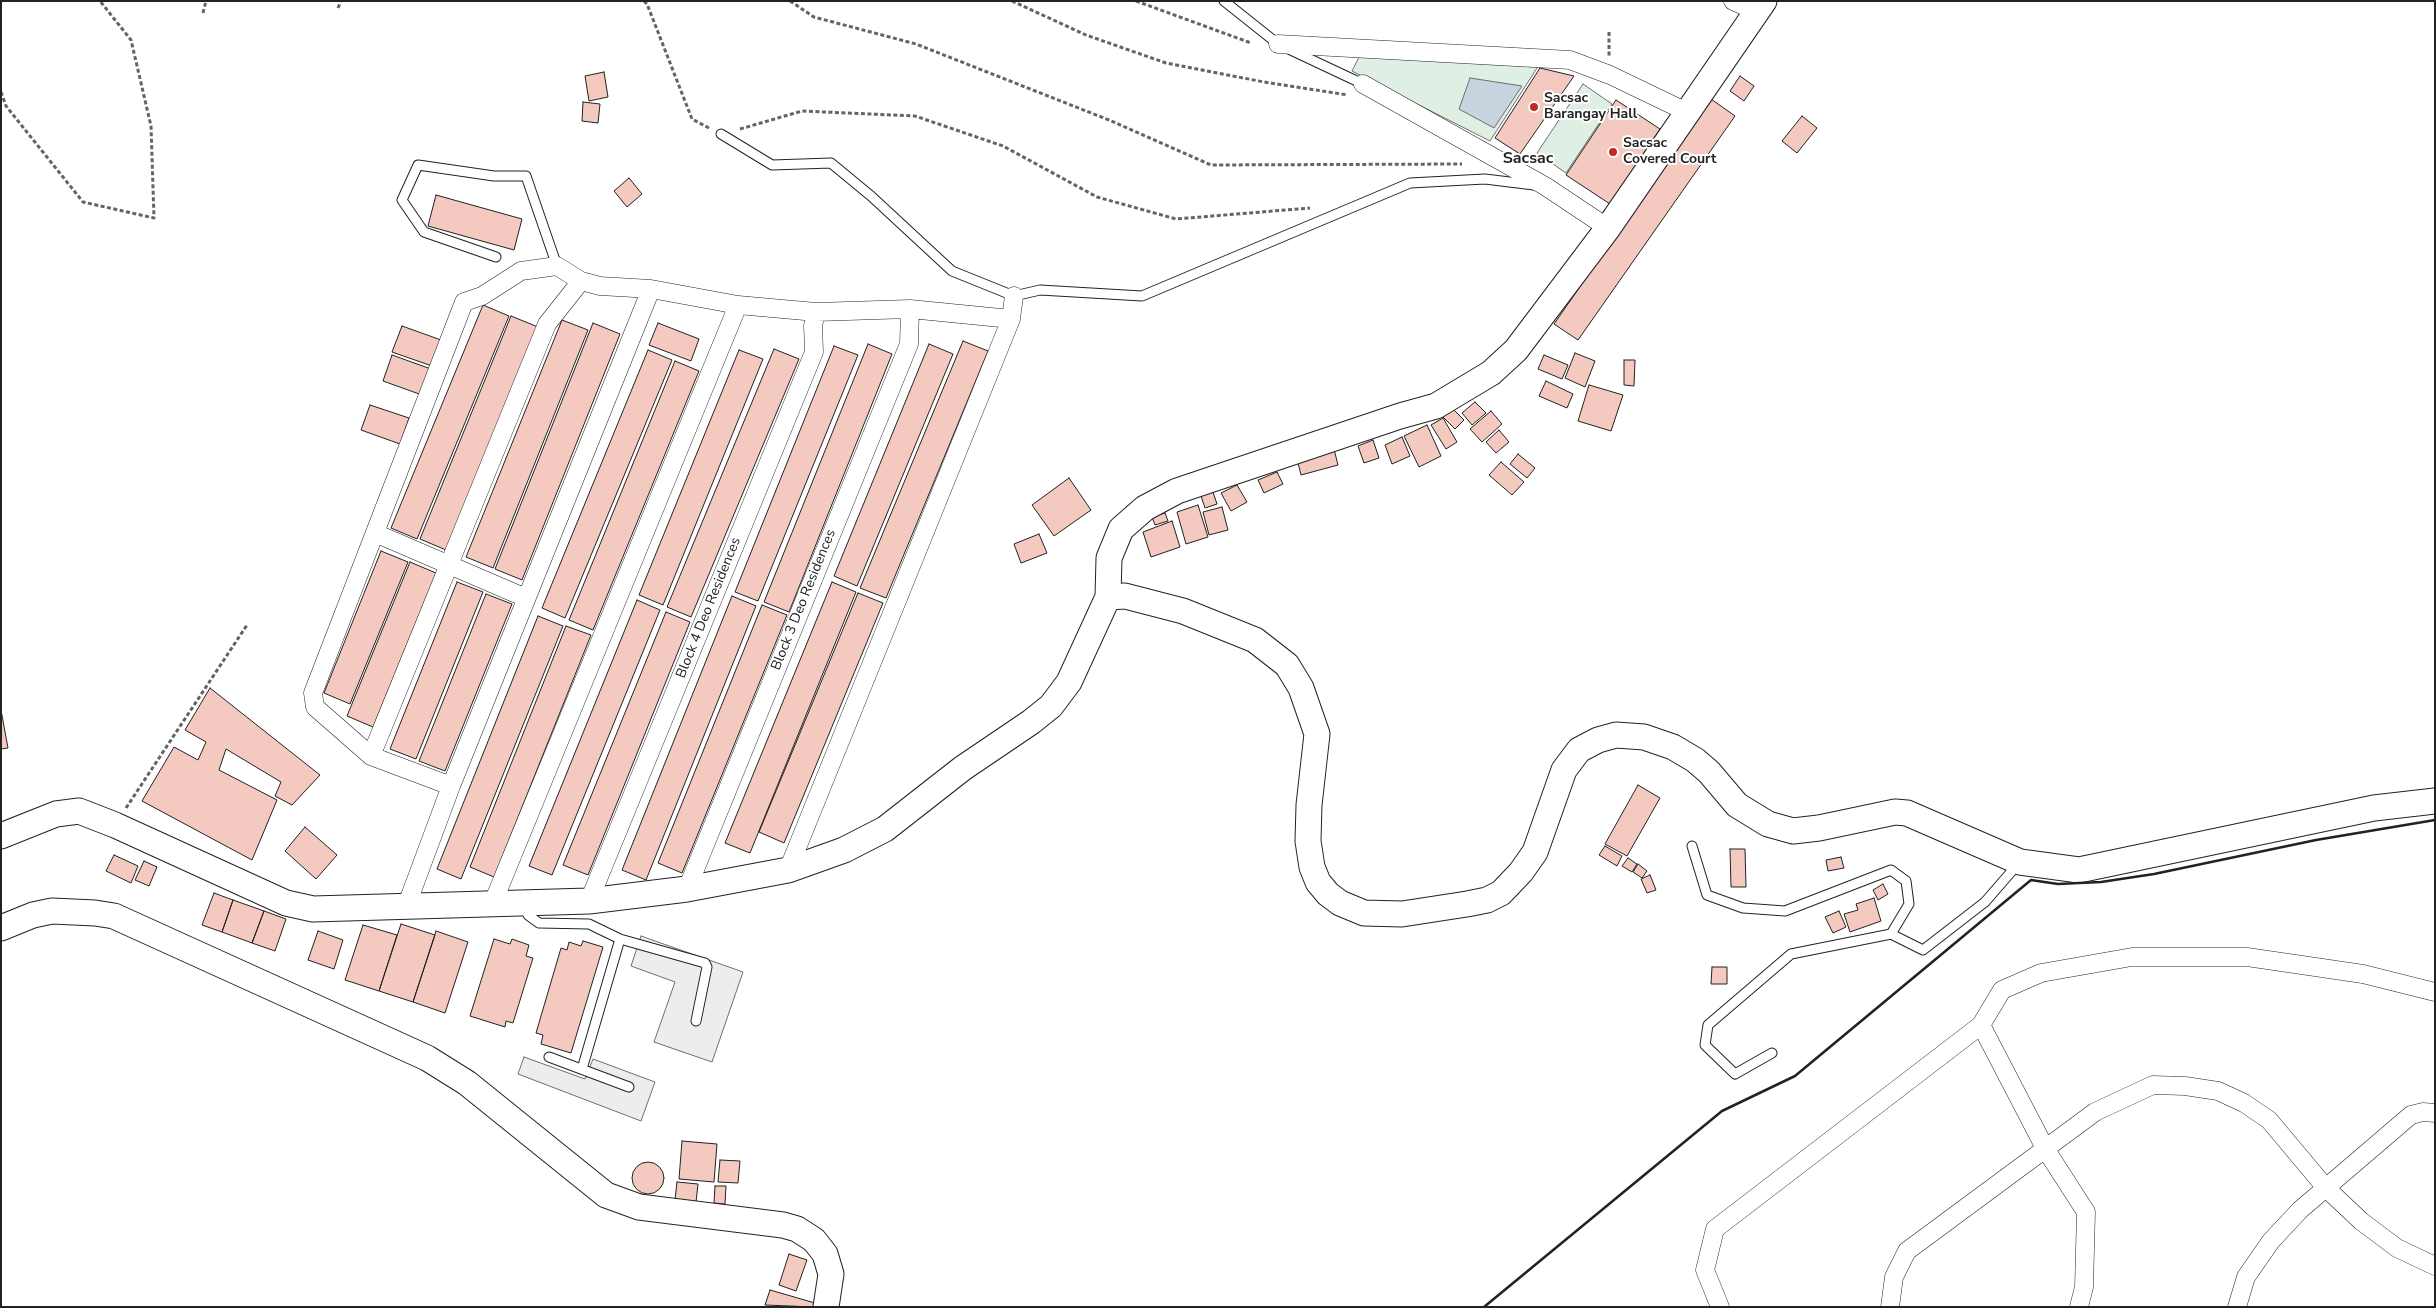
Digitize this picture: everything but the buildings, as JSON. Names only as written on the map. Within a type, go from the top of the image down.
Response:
[{"type":"street","points":[[1,836],[69,810],[86,813],[299,908],[313,910],[588,901],[686,889],[788,870],[844,850],[885,829],[963,768],[1031,722],[1051,706],[1069,682],[1108,597],[1109,558],[1120,530],[1145,508],[1177,491],[1391,419],[1436,406],[1491,373],[1516,350],[1608,228],[1760,6],[1733,1]]},
{"type":"street","points":[[1278,44],[1570,60],[1610,75],[1688,113]]},
{"type":"street","points":[[1363,84],[1546,186],[1608,228]]},
{"type":"street","points":[[451,786],[371,756],[315,707],[313,693],[464,302],[482,296],[521,271],[557,266],[581,281],[600,286],[651,289],[738,306],[816,312],[910,309],[1011,319]]},
{"type":"street","points":[[371,756],[547,324],[581,281]]},
{"type":"street","points":[[406,907],[451,786],[651,289]]},
{"type":"street","points":[[788,870],[1011,319],[1014,296]]},
{"type":"street","points":[[492,905],[738,306]]},
{"type":"street","name":"Block 3 Deo Residences","points":[[686,889],[909,344],[910,309]]},
{"type":"street","name":"Block 4 Deo Residences","points":[[588,901],[814,352],[812,326],[816,312]]},
{"type":"street","points":[[375,533],[526,598]]},
{"type":"street","points":[[1108,597],[1125,596],[1183,612],[1255,640],[1287,665],[1301,688],[1317,734],[1309,805],[1308,841],[1312,867],[1318,882],[1328,894],[1340,903],[1364,913],[1402,914],[1487,900],[1501,893],[1521,872],[1535,852],[1564,770],[1579,750],[1598,740],[1616,735],[1644,737],[1673,747],[1695,760],[1709,772],[1737,805],[1768,824],[1793,831],[1819,828],[1894,812],[1907,813],[2020,862],[2079,870],[2374,808],[2435,801]]},
{"type":"street","points":[[1,928],[33,915],[52,912],[95,913],[114,916],[426,1058],[467,1083],[606,1195],[639,1207],[783,1225],[797,1229],[814,1240],[825,1254],[831,1274],[826,1307]]},
{"type":"street","points":[[1720,1307],[1705,1270],[1715,1229],[1982,1025],[2002,990],[2041,972],[2132,957],[2247,957],[2363,974],[2435,992]]},
{"type":"street","points":[[1982,1025],[2046,1150],[2086,1212],[2084,1286],[2079,1307]]},
{"type":"street","points":[[1890,1307],[1894,1278],[1908,1251],[2096,1112],[2153,1085],[2185,1086],[2218,1091],[2244,1102],[2269,1120],[2326,1188],[2361,1221],[2397,1248],[2435,1266]]},
{"type":"street","points":[[2237,1307],[2246,1277],[2270,1241],[2300,1210],[2411,1115],[2423,1112],[2435,1113]]},
{"type":"lane","points":[[1224,1],[1278,44],[1363,84]]},
{"type":"lane","points":[[721,134],[772,165],[831,163],[871,196],[952,271],[1014,296],[1040,290],[1142,296],[1410,183],[1485,179],[1546,186]]},
{"type":"lane","points":[[496,257],[424,232],[402,200],[418,165],[494,176],[526,176],[557,266]]},
{"type":"lane","points":[[1692,846],[1707,895],[1743,908],[1785,911],[1891,870],[1906,881],[1910,904],[1891,934]]},
{"type":"lane","points":[[1772,1053],[1735,1074],[1705,1045],[1708,1025],[1791,954],[1891,934],[1923,950],[1985,902],[2020,862]]},
{"type":"lane","points":[[525,904],[528,915],[539,923],[589,924],[620,939],[705,963],[707,967],[696,1021]]},
{"type":"lane","points":[[582,1069],[620,939]]},
{"type":"lane","points":[[549,1057],[629,1087]]},
{"type":"path","points":[[1,92],[6,106],[83,202],[154,218],[151,126],[131,40],[100,1]]},
{"type":"path","points":[[203,14],[206,1]]},
{"type":"path","points":[[338,8],[341,1]]},
{"type":"path","points":[[644,1],[647,4],[692,119],[721,134],[802,111],[915,116],[1003,146],[1098,197],[1176,219],[1311,208]]},
{"type":"path","points":[[790,1],[814,17],[916,44],[1108,120],[1211,165],[1462,164],[1485,179]]},
{"type":"path","points":[[1012,1],[1086,35],[1166,62],[1264,82],[1349,96]]},
{"type":"path","points":[[115,825],[247,625]]},
{"type":"green space","points":[[1360,55],[1539,65],[1490,141],[1352,71]]},
{"type":"green space","points":[[1583,84],[1612,104],[1566,173],[1537,153]]},
{"type":"shaded area","points":[[1470,78],[1522,86],[1494,128],[1459,109]]},
{"type":"shaded area","points":[[641,936],[743,972],[712,1062],[654,1042],[675,982],[631,966]]},
{"type":"shaded area","points":[[524,1057],[585,1079],[593,1059],[655,1082],[641,1121],[518,1074]]},
{"type":"wall","points":[[1484,1307],[1722,1111],[1795,1076],[2031,880],[2058,884],[2101,882],[2154,874],[2316,840],[2435,820]]},
{"type":"place","name":"Sacsac Barangay Hall","points":[[1534,107]]},
{"type":"place","name":"Sacsac Covered Court","points":[[1613,152]]},
{"type":"district","name":"Sacsac","points":[[1528,159]]}]
